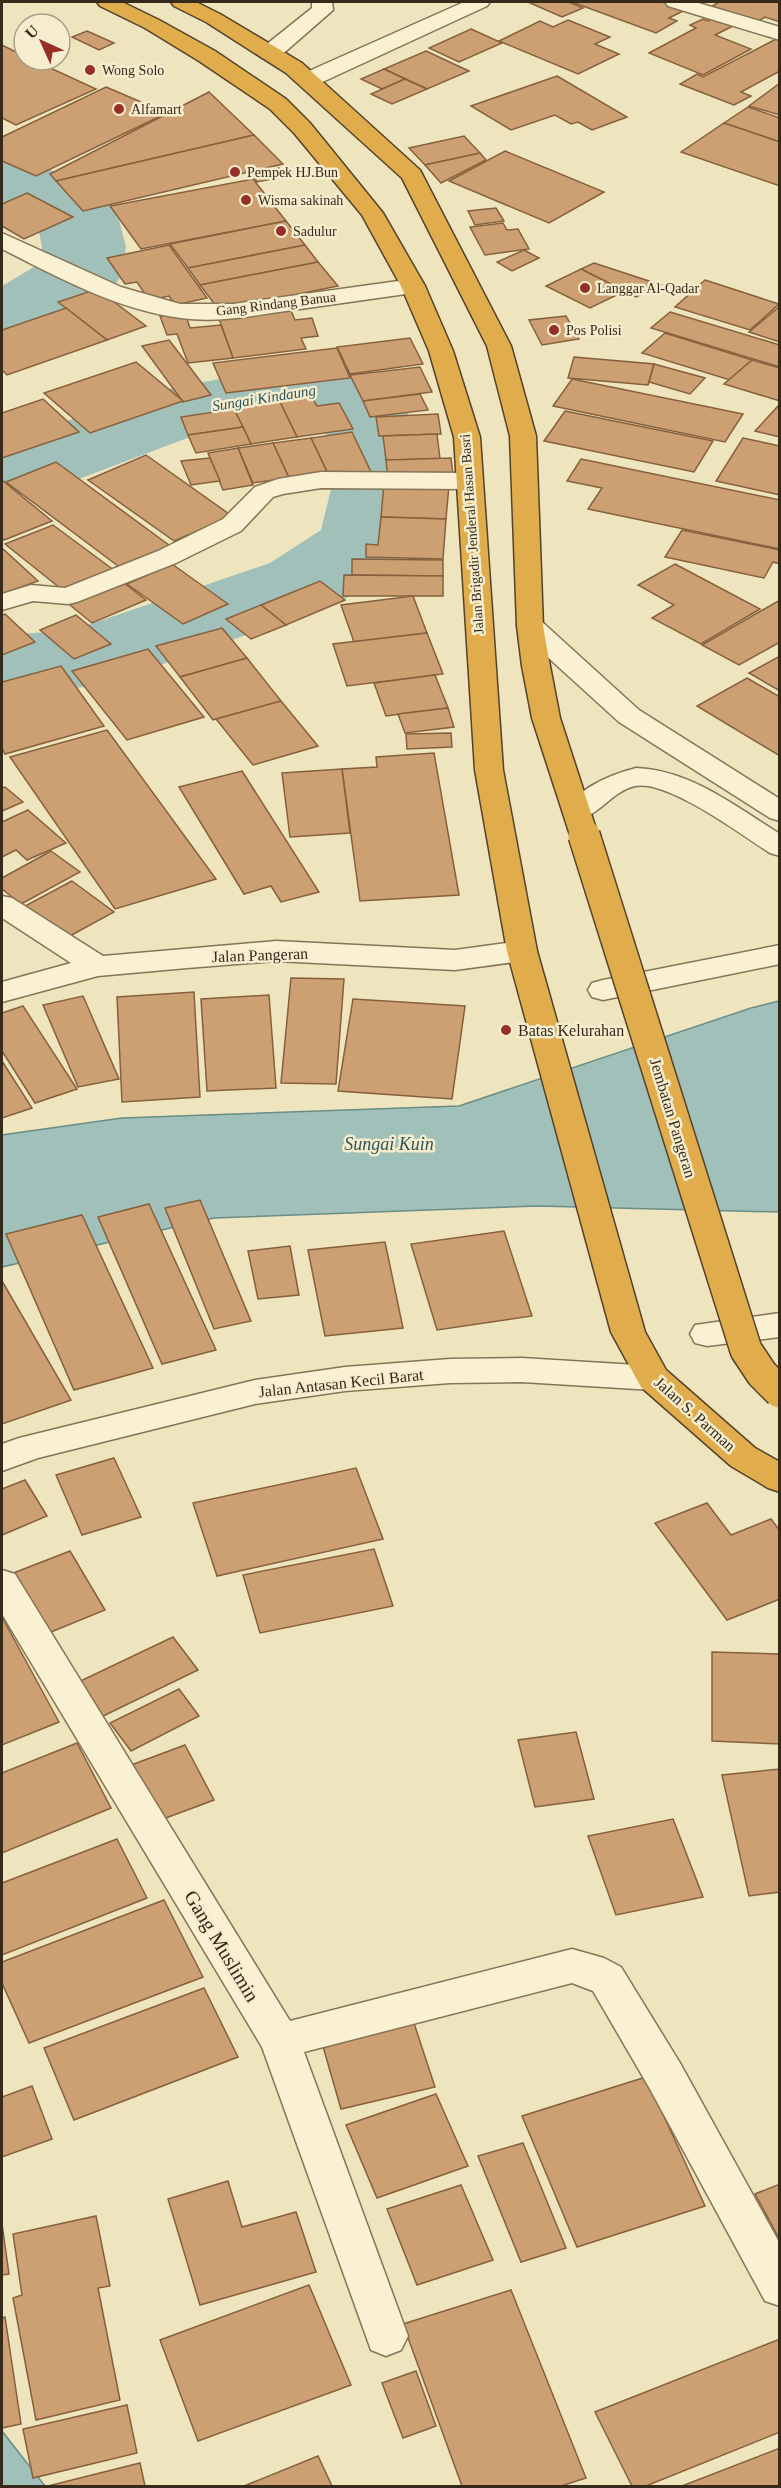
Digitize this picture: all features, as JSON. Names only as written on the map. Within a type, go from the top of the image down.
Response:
[{"type":"highway","name":"Jalan Brigadir Jenderal Hasan Basri","points":[[107,2],[152,24],[207,56],[278,104],[302,128],[372,213],[413,286],[441,351],[467,437],[489,770],[522,951],[628,1332]]},
{"type":"highway","points":[[181,2],[270,53],[308,80],[412,175],[499,346],[523,436],[530,626],[546,718],[581,823]]},
{"type":"highway","name":"Jembatan Pangeran","points":[[581,823],[746,1350],[762,1374],[780,1392]]},
{"type":"highway","name":"Jalan S. Parman","points":[[628,1332],[653,1378],[743,1457],[780,1479]]},
{"type":"street","points":[[270,53],[323,10],[322,2]]},
{"type":"street","points":[[308,80],[480,2]]},
{"type":"street","points":[[675,2],[780,34]]},
{"type":"street","name":"Gang Rindang Banua","points":[[2,240],[39,259],[119,293],[154,305],[179,310],[213,313],[413,286]]},
{"type":"street","points":[[2,602],[31,593],[62,596],[167,557],[232,525],[264,492],[278,487],[321,480],[469,481]]},
{"type":"street","points":[[530,626],[629,716],[780,812]]},
{"type":"street","points":[[581,823],[606,787],[638,777],[671,782],[705,800],[780,847]]},
{"type":"street","points":[[2,906],[97,966]]},
{"type":"street","name":"Jalan Pangeran","points":[[2,992],[97,966],[276,951],[455,960],[522,951]]},
{"type":"street","points":[[603,990],[780,954]]},
{"type":"street","points":[[707,1334],[780,1324]]},
{"type":"street","name":"Jalan Antasan Kecil Barat","points":[[2,1458],[31,1447],[255,1392],[345,1379],[450,1371],[522,1370],[653,1378]]},
{"type":"street","name":"Gang Muslimin","points":[[2,1584],[280,2041],[386,2336]]},
{"type":"street","points":[[280,2041],[572,1966],[590,1970],[607,1979],[665,2076],[780,2287]]},
{"type":"water","name":"Sungai Kuin","points":[[779,1001],[779,1212],[538,1206],[214,1218],[2,1267],[2,1135],[122,1118],[459,1106],[751,1008]]},
{"type":"water","points":[[2,2431],[45,2486],[2,2486]]},
{"type":"building","points":[[528,2],[569,2],[583,8],[562,17]]},
{"type":"building","points":[[572,2],[663,2],[685,10],[669,18],[677,21],[656,33]]},
{"type":"building","points":[[719,2],[780,2],[780,22],[765,17],[757,22],[712,6]]},
{"type":"building","points":[[715,17],[735,25],[715,35],[751,49],[703,75],[649,53],[696,28],[690,25]]},
{"type":"building","points":[[568,20],[610,37],[595,44],[619,54],[578,74],[499,41],[540,21],[553,27]]},
{"type":"building","points":[[471,29],[502,43],[459,62],[429,48]]},
{"type":"building","points":[[87,31],[114,43],[99,50],[72,37]]},
{"type":"building","points":[[780,37],[780,71],[741,92],[751,96],[734,105],[680,84],[697,74],[703,77]]},
{"type":"building","points":[[2,45],[12,50],[12,72],[59,72],[96,89],[16,125],[2,118]]},
{"type":"building","points":[[426,51],[469,71],[427,89],[384,69]]},
{"type":"building","points":[[384,69],[405,79],[382,89],[361,79]]},
{"type":"building","points":[[557,76],[627,117],[592,130],[578,122],[571,124],[555,115],[511,130],[471,106]]},
{"type":"building","points":[[405,79],[427,89],[392,104],[371,94]]},
{"type":"building","points":[[780,83],[780,115],[749,106]]},
{"type":"building","points":[[106,87],[167,113],[36,176],[2,161],[2,137]]},
{"type":"building","points":[[209,92],[254,135],[56,181],[50,174]]},
{"type":"building","points":[[748,107],[780,118],[780,142],[724,123]]},
{"type":"building","points":[[724,123],[780,142],[780,186],[681,152]]},
{"type":"building","points":[[254,135],[283,164],[83,211],[56,181]]},
{"type":"building","points":[[464,136],[480,153],[425,165],[409,148]]},
{"type":"building","points":[[505,151],[604,192],[549,223],[449,181]]},
{"type":"building","points":[[480,153],[486,160],[441,183],[425,165]]},
{"type":"building","points":[[279,168],[286,176],[257,182],[251,173]]},
{"type":"building","points":[[253,179],[286,221],[141,249],[110,206]]},
{"type":"building","points":[[27,193],[73,217],[24,239],[2,226],[2,204]]},
{"type":"building","points":[[496,208],[504,221],[475,225],[468,211]]},
{"type":"building","points":[[286,221],[305,245],[188,268],[170,244]]},
{"type":"building","points":[[503,223],[507,230],[518,229],[529,249],[485,255],[470,227]]},
{"type":"building","points":[[169,245],[207,298],[175,305],[169,296],[149,300],[137,282],[125,284],[107,258]]},
{"type":"building","points":[[305,245],[318,262],[200,285],[188,268]]},
{"type":"building","points":[[524,250],[539,258],[512,271],[497,262]]},
{"type":"building","points":[[318,262],[338,286],[219,310],[200,285]]},
{"type":"building","points":[[594,263],[661,285],[636,297],[581,269]]},
{"type":"building","name":"Langgar Al-Qadar","points":[[581,269],[625,291],[590,308],[546,286]]},
{"type":"building","points":[[705,280],[779,304],[750,330],[675,307]]},
{"type":"building","points":[[97,289],[146,326],[107,340],[58,302]]},
{"type":"building","points":[[780,306],[780,342],[749,332]]},
{"type":"building","points":[[66,308],[107,340],[7,375],[2,370],[2,330]]},
{"type":"building","points":[[290,308],[295,320],[312,318],[318,336],[301,338],[306,349],[233,358],[218,316]]},
{"type":"building","points":[[670,312],[780,345],[780,367],[651,328]]},
{"type":"building","points":[[185,313],[190,328],[221,325],[233,358],[188,363],[177,334],[167,335],[160,316]]},
{"type":"building","name":"Pos Polisi","points":[[566,316],[579,339],[542,345],[529,320]]},
{"type":"building","points":[[665,333],[752,360],[730,380],[642,353]]},
{"type":"building","points":[[410,338],[423,364],[350,374],[337,347]]},
{"type":"building","points":[[169,340],[211,395],[183,402],[142,346]]},
{"type":"building","points":[[337,348],[350,378],[226,393],[213,363]]},
{"type":"building","points":[[574,357],[654,364],[648,385],[568,378]]},
{"type":"building","points":[[752,360],[780,368],[780,401],[724,384]]},
{"type":"building","points":[[136,362],[183,401],[90,433],[44,393]]},
{"type":"building","points":[[654,364],[705,378],[690,394],[649,382]]},
{"type":"building","points":[[420,367],[432,392],[363,401],[350,375]]},
{"type":"building","points":[[572,379],[743,414],[725,442],[553,406]]},
{"type":"building","points":[[420,394],[428,410],[370,417],[363,401]]},
{"type":"building","points":[[312,397],[317,406],[339,403],[353,429],[297,437],[280,402]]},
{"type":"building","points":[[43,399],[79,432],[2,458],[2,413]]},
{"type":"building","points":[[280,402],[297,437],[251,444],[234,409]]},
{"type":"building","points":[[780,404],[780,437],[755,431]]},
{"type":"building","points":[[234,409],[243,427],[188,435],[181,417]]},
{"type":"building","points":[[565,411],[713,441],[694,472],[544,441]]},
{"type":"building","points":[[438,414],[441,434],[379,436],[376,417]]},
{"type":"building","points":[[243,427],[251,444],[196,453],[188,435]]},
{"type":"building","points":[[352,432],[371,472],[330,478],[311,438]]},
{"type":"building","points":[[437,434],[440,459],[386,460],[383,436]]},
{"type":"building","points":[[311,438],[327,472],[289,478],[273,443]]},
{"type":"building","points":[[743,438],[780,446],[780,495],[716,481]]},
{"type":"building","points":[[273,443],[289,478],[253,483],[238,448]]},
{"type":"building","points":[[238,448],[253,485],[223,490],[208,453]]},
{"type":"building","points":[[146,455],[232,516],[174,541],[88,480]]},
{"type":"building","points":[[210,458],[220,481],[191,485],[181,461]]},
{"type":"building","points":[[451,458],[453,475],[388,478],[386,460]]},
{"type":"building","points":[[581,459],[780,500],[780,549],[588,509],[602,488],[567,481]]},
{"type":"building","points":[[56,462],[177,551],[126,572],[6,482]]},
{"type":"building","points":[[2,480],[52,521],[4,540],[2,538]]},
{"type":"building","points":[[384,483],[449,485],[446,519],[381,517]]},
{"type":"building","points":[[381,517],[446,519],[443,559],[366,557],[366,544],[378,545]]},
{"type":"building","points":[[53,525],[115,571],[65,592],[5,544]]},
{"type":"building","points":[[682,530],[780,550],[780,564],[773,562],[764,578],[665,557]]},
{"type":"building","points":[[2,548],[38,581],[2,594]]},
{"type":"building","points":[[352,559],[443,560],[443,576],[352,575]]},
{"type":"building","points":[[172,564],[228,604],[183,624],[127,584]]},
{"type":"building","points":[[675,564],[760,609],[701,644],[652,618],[674,605],[638,585]]},
{"type":"building","points":[[344,575],[443,576],[443,596],[343,596]]},
{"type":"building","points":[[119,579],[146,600],[92,623],[65,601]]},
{"type":"building","points":[[320,581],[345,600],[286,625],[261,605]]},
{"type":"building","points":[[413,596],[427,633],[354,642],[341,605]]},
{"type":"building","points":[[780,600],[780,642],[739,665],[702,645]]},
{"type":"building","points":[[261,605],[286,625],[251,639],[226,619]]},
{"type":"building","points":[[5,614],[35,642],[2,655],[2,616]]},
{"type":"building","points":[[76,615],[111,644],[74,659],[40,630]]},
{"type":"building","points":[[222,628],[247,658],[180,677],[156,646]]},
{"type":"building","points":[[427,633],[443,674],[347,686],[333,644]]},
{"type":"building","points":[[148,649],[204,717],[127,740],[72,671]]},
{"type":"building","points":[[780,656],[780,691],[749,673]]},
{"type":"building","points":[[247,658],[281,701],[213,720],[180,677]]},
{"type":"building","points":[[61,666],[104,726],[5,754],[2,748],[2,682]]},
{"type":"building","points":[[435,675],[448,708],[386,716],[374,683]]},
{"type":"building","points":[[747,678],[780,697],[780,756],[697,706]]},
{"type":"building","points":[[281,701],[318,746],[253,765],[216,719]]},
{"type":"building","points":[[448,708],[454,727],[405,733],[398,714]]},
{"type":"building","points":[[107,730],[216,879],[115,909],[10,757]]},
{"type":"building","points":[[451,733],[452,747],[407,749],[406,734]]},
{"type":"building","points":[[434,753],[459,895],[360,901],[342,769],[377,767],[376,757]]},
{"type":"building","points":[[342,769],[350,833],[290,837],[282,773]]},
{"type":"building","points":[[242,771],[319,892],[281,902],[271,886],[244,894],[179,787]]},
{"type":"building","points":[[5,787],[23,802],[2,811],[2,788]]},
{"type":"building","points":[[28,810],[66,843],[27,860],[16,850],[2,857],[2,822]]},
{"type":"building","points":[[51,851],[80,872],[21,904],[2,889],[2,878]]},
{"type":"building","points":[[72,881],[114,912],[68,937],[25,906]]},
{"type":"building","points":[[291,978],[344,979],[336,1084],[281,1083]]},
{"type":"building","points":[[194,992],[200,1097],[122,1102],[117,997]]},
{"type":"building","points":[[269,995],[276,1088],[207,1091],[201,999]]},
{"type":"building","points":[[83,996],[119,1079],[78,1087],[43,1005]]},
{"type":"building","points":[[353,999],[465,1006],[452,1099],[338,1091]]},
{"type":"building","points":[[23,1006],[77,1089],[35,1103],[2,1051],[2,1013]]},
{"type":"building","points":[[2,1061],[32,1108],[2,1118]]},
{"type":"building","points":[[200,1200],[251,1321],[214,1329],[165,1208]]},
{"type":"building","points":[[149,1204],[216,1350],[162,1364],[98,1217]]},
{"type":"building","points":[[82,1215],[153,1368],[74,1390],[6,1234]]},
{"type":"building","points":[[504,1231],[532,1316],[437,1330],[411,1244]]},
{"type":"building","points":[[385,1242],[403,1328],[325,1336],[308,1250]]},
{"type":"building","points":[[290,1246],[299,1295],[258,1299],[248,1251]]},
{"type":"building","points":[[2,1281],[71,1400],[2,1424]]},
{"type":"building","points":[[114,1458],[141,1517],[82,1535],[56,1475]]},
{"type":"building","points":[[356,1468],[383,1539],[217,1576],[193,1503]]},
{"type":"building","points":[[25,1480],[47,1516],[2,1535],[2,1489]]},
{"type":"building","points":[[707,1503],[731,1535],[771,1519],[780,1531],[780,1599],[727,1620],[655,1523]]},
{"type":"building","points":[[374,1549],[393,1606],[260,1633],[243,1575]]},
{"type":"building","points":[[70,1551],[105,1610],[46,1634],[11,1574]]},
{"type":"building","points":[[2,1617],[59,1722],[2,1745]]},
{"type":"building","points":[[173,1637],[198,1670],[97,1719],[72,1685]]},
{"type":"building","points":[[712,1652],[780,1654],[780,1744],[712,1741]]},
{"type":"building","points":[[179,1689],[199,1716],[131,1751],[110,1723]]},
{"type":"building","points":[[576,1732],[594,1799],[535,1807],[518,1740]]},
{"type":"building","points":[[77,1743],[111,1808],[2,1853],[2,1773]]},
{"type":"building","points":[[185,1745],[214,1800],[155,1822],[126,1767]]},
{"type":"building","points":[[780,1769],[780,1892],[749,1896],[722,1775]]},
{"type":"building","points":[[673,1819],[703,1897],[616,1915],[588,1836]]},
{"type":"building","points":[[117,1839],[147,1898],[2,1955],[2,1883]]},
{"type":"building","points":[[164,1900],[203,1977],[29,2043],[2,1983],[2,1962]]},
{"type":"building","points":[[204,1988],[238,2057],[74,2120],[44,2048]]},
{"type":"building","points":[[411,2014],[435,2087],[341,2109],[320,2036]]},
{"type":"building","points":[[646,2077],[705,2206],[577,2247],[522,2116]]},
{"type":"building","points":[[32,2086],[52,2139],[2,2157],[2,2097]]},
{"type":"building","points":[[436,2094],[468,2166],[377,2198],[346,2125]]},
{"type":"building","points":[[523,2143],[566,2248],[521,2262],[478,2156]]},
{"type":"building","points":[[228,2181],[242,2227],[296,2212],[316,2272],[200,2305],[168,2199]]},
{"type":"building","points":[[780,2184],[780,2240],[755,2194]]},
{"type":"building","points":[[461,2185],[493,2260],[417,2285],[387,2209]]},
{"type":"building","points":[[96,2216],[110,2286],[98,2288],[120,2400],[36,2420],[13,2298],[22,2295],[13,2234]]},
{"type":"building","points":[[2,2224],[9,2274],[2,2275]]},
{"type":"building","points":[[309,2285],[351,2385],[198,2441],[160,2340]]},
{"type":"building","points":[[511,2290],[586,2478],[561,2486],[462,2486],[403,2324]]},
{"type":"building","points":[[5,2317],[21,2424],[2,2428],[2,2318]]},
{"type":"building","points":[[780,2339],[780,2432],[646,2486],[632,2486],[595,2412]]},
{"type":"building","points":[[416,2371],[436,2426],[403,2438],[382,2383]]},
{"type":"building","points":[[127,2405],[137,2453],[33,2478],[23,2429]]},
{"type":"building","points":[[780,2448],[780,2486],[682,2486]]},
{"type":"building","points":[[318,2456],[332,2486],[244,2486]]},
{"type":"building","points":[[140,2463],[145,2486],[48,2486]]},
{"type":"waterway","name":"Sungai Kindaung","points":[[2,175],[78,220],[84,247],[79,276],[37,302],[2,318]]},
{"type":"waterway","name":"Sungai Kindaung","points":[[2,473],[44,461],[169,414],[307,389],[337,388],[347,392],[364,415],[375,445],[381,473],[365,542],[338,563],[304,583],[85,658],[20,663],[2,669]]},
{"type":"place","name":"Wong Solo","points":[[90,70]]},
{"type":"place","name":"Alfamart","points":[[119,109]]},
{"type":"place","name":"Pempek HJ.Bun","points":[[235,172]]},
{"type":"place","name":"Wisma sakinah","points":[[246,200]]},
{"type":"place","name":"Sadulur","points":[[281,231]]},
{"type":"place","name":"Langgar Al-Qadar","points":[[585,288]]},
{"type":"place","name":"Pos Polisi","points":[[554,330]]},
{"type":"place","name":"Batas Kelurahan","points":[[506,1030]]}]
